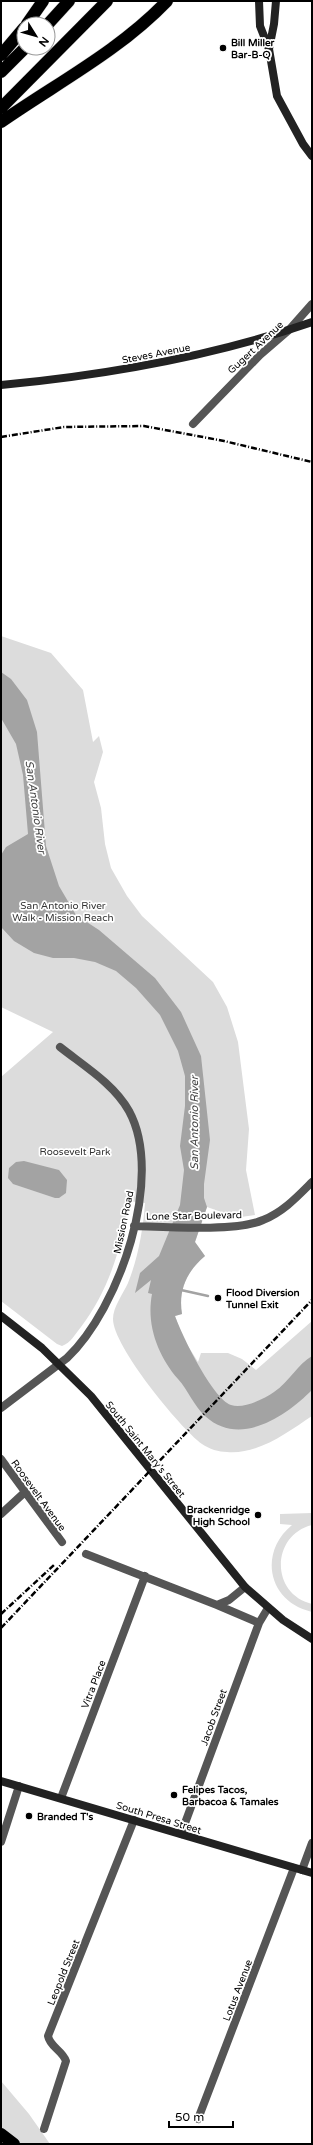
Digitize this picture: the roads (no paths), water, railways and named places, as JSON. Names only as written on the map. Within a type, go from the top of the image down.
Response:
[{"type":"highway","points":[[33,16],[43,1]]},
{"type":"highway","points":[[55,16],[69,1]]},
{"type":"highway","points":[[1,108],[107,1]]},
{"type":"highway","points":[[1,122],[122,41],[154,15],[167,1]]},
{"type":"highway","points":[[1,55],[16,37]]},
{"type":"highway","points":[[1,72],[17,56]]},
{"type":"highway","points":[[1,2134],[14,2144]]},
{"type":"main road","points":[[259,1],[260,26],[269,49],[277,96],[300,138],[312,156]]},
{"type":"main road","points":[[269,49],[274,24],[276,1]]},
{"type":"main road","name":"Steves Avenue","points":[[1,385],[56,380],[138,368],[243,344],[312,322]]},
{"type":"main road","points":[[1,1316],[59,1364]]},
{"type":"main road","name":"South Saint Mary's Street","points":[[59,1364],[91,1396],[245,1587],[268,1608],[312,1638]]},
{"type":"main road","name":"South Presa Street","points":[[1,1781],[312,1873]]},
{"type":"street","name":"Gugert Avenue","points":[[193,424],[260,355],[289,330],[312,304]]},
{"type":"street","name":"Mission Road","points":[[1,1408],[59,1364],[76,1349],[109,1301],[129,1251],[142,1179],[142,1155],[137,1130],[130,1112],[113,1091],[60,1047]]},
{"type":"street","name":"Lone Star Boulevard","points":[[134,1226],[250,1225],[262,1221],[285,1207],[312,1182]]},
{"type":"street","name":"Roosevelt Avenue","points":[[1,1459],[62,1542]]},
{"type":"street","points":[[1,1514],[25,1492]]},
{"type":"street","points":[[86,1554],[259,1622]]},
{"type":"street","name":"Vitra Place","points":[[61,1798],[145,1576]]},
{"type":"street","points":[[217,1605],[229,1600],[245,1587]]},
{"type":"street","name":"Jacob Street","points":[[181,1834],[259,1622],[268,1608]]},
{"type":"street","points":[[1,1842],[19,1786]]},
{"type":"street","name":"Leopold Street","points":[[44,2129],[66,2061],[63,2054],[49,2041],[48,2036],[134,1820]]},
{"type":"street","name":"Lotus Avenue","points":[[198,2119],[298,1869],[312,1843]]},
{"type":"water","name":"San Antonio River","points":[[1,672],[11,679],[27,700],[37,732],[46,846],[59,886],[76,915],[99,930],[155,978],[181,1012],[201,1056],[210,1140],[204,1184],[204,1198],[207,1207],[195,1242],[205,1256],[193,1268],[185,1282],[181,1297],[182,1314],[175,1316],[184,1337],[198,1365],[215,1391],[223,1400],[236,1406],[254,1403],[265,1398],[279,1388],[307,1359],[312,1356],[312,1390],[289,1410],[262,1425],[247,1429],[233,1429],[219,1425],[201,1412],[171,1370],[155,1340],[151,1317],[152,1294],[148,1293],[151,1280],[135,1293],[140,1273],[159,1256],[180,1205],[184,1170],[180,1146],[185,1106],[185,1076],[178,1051],[160,1015],[136,988],[116,971],[95,962],[74,958],[53,958],[34,953],[14,941],[1,927],[1,855],[6,847],[28,834],[23,775],[16,744],[1,718]]},
{"type":"water","points":[[24,1161],[59,1170],[67,1180],[66,1193],[59,1198],[55,1198],[13,1184],[8,1178],[9,1168],[16,1162]]},
{"type":"waterway","points":[[181,1290],[208,1296]]},
{"type":"railway","points":[[1,437],[64,427],[144,426],[224,441],[312,462]]},
{"type":"railway","points":[[1,1628],[312,1300]]},
{"type":"railway","points":[[1,1614],[54,1565]]},
{"type":"place","name":"Bill Miller Bar-B-Q","points":[[223,48]]},
{"type":"place","name":"Flood Diversion Tunnel Exit","points":[[218,1298]]},
{"type":"place","name":"Brackenridge High School","points":[[258,1515]]},
{"type":"place","name":"Felipes Tacos, Barbacoa & Tamales","points":[[174,1795]]},
{"type":"place","name":"Branded T's","points":[[29,1816]]},
{"type":"park label","name":"San Antonio River Walk - Mission Reach","points":[[63,910]]},
{"type":"park label","name":"Roosevelt Park","points":[[75,1151]]}]
